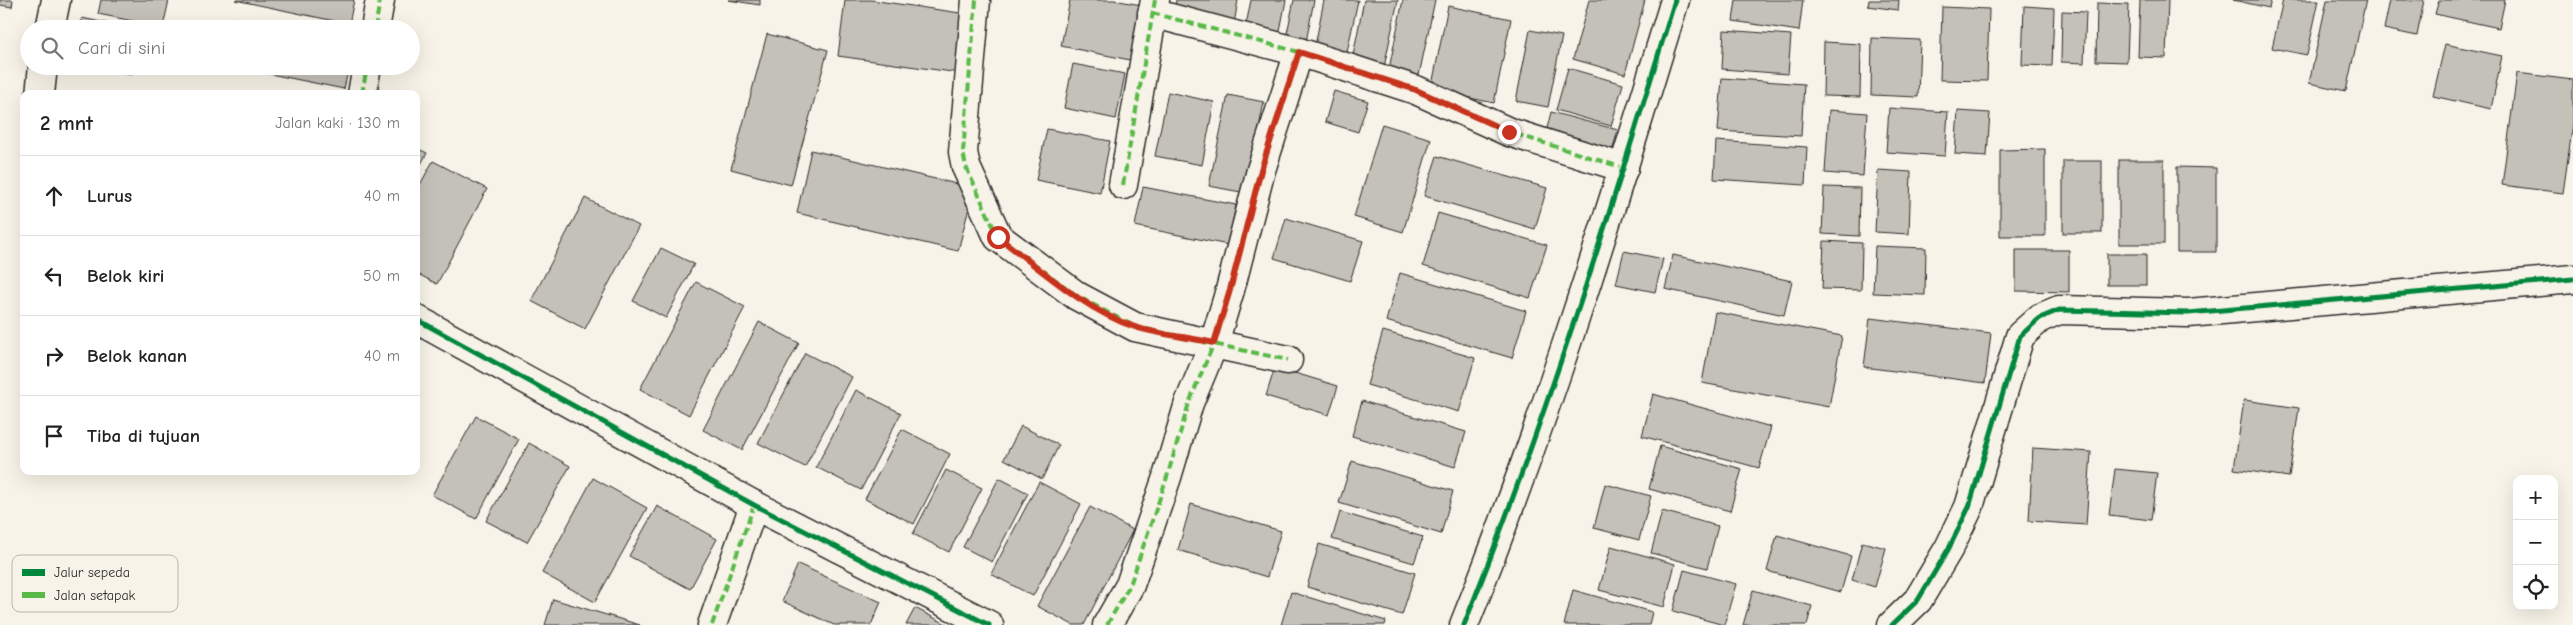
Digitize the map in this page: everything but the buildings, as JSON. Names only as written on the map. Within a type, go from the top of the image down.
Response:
[{"type":"street","points":[[52,20],[56,0]]},
{"type":"street","points":[[377,20],[380,0]]},
{"type":"street","points":[[976,0],[963,152],[966,167],[998,237],[1077,296],[1135,327],[1288,360]]},
{"type":"street","points":[[1464,625],[1507,518],[1624,168],[1675,0]]},
{"type":"street","points":[[1123,185],[1154,7],[1416,90],[1509,132],[1624,168]]},
{"type":"street","points":[[1107,625],[1130,585],[1167,477],[1189,404],[1214,343],[1230,290],[1261,170],[1299,52]]},
{"type":"street","points":[[40,90],[41,75]]},
{"type":"street","points":[[363,90],[366,75]]},
{"type":"street","points":[[1892,625],[1918,600],[1949,548],[1969,508],[2020,336],[2040,318],[2059,310],[2188,314],[2573,279]]},
{"type":"street","points":[[420,321],[754,504],[989,625]]},
{"type":"street","points":[[712,625],[754,504]]},
{"type":"marked path","points":[[377,20],[380,0]]},
{"type":"marked path","points":[[976,0],[963,152],[966,167],[998,237],[1077,296],[1135,327],[1288,360]]},
{"type":"marked path","points":[[1123,185],[1155,0]]},
{"type":"marked path","points":[[1152,13],[1299,52],[1416,90],[1509,132],[1624,168]]},
{"type":"marked path","points":[[1107,625],[1130,585],[1167,477],[1189,403],[1214,343],[1230,290],[1261,170],[1299,52]]},
{"type":"marked path","points":[[363,90],[365,75]]},
{"type":"marked path","points":[[712,625],[754,505]]},
{"type":"cycle path","points":[[1464,625],[1523,471],[1550,393],[1627,158],[1675,0]]},
{"type":"cycle path","points":[[1892,625],[1918,600],[1949,548],[1969,507],[2020,336],[2040,318],[2059,310],[2188,313],[2573,279]]},
{"type":"cycle path","points":[[420,321],[754,505],[989,625]]},
{"type":"route","points":[[998,237],[1077,296],[1116,318],[1135,327],[1214,343],[1230,290],[1261,170],[1299,52],[1416,90],[1509,132]]}]
